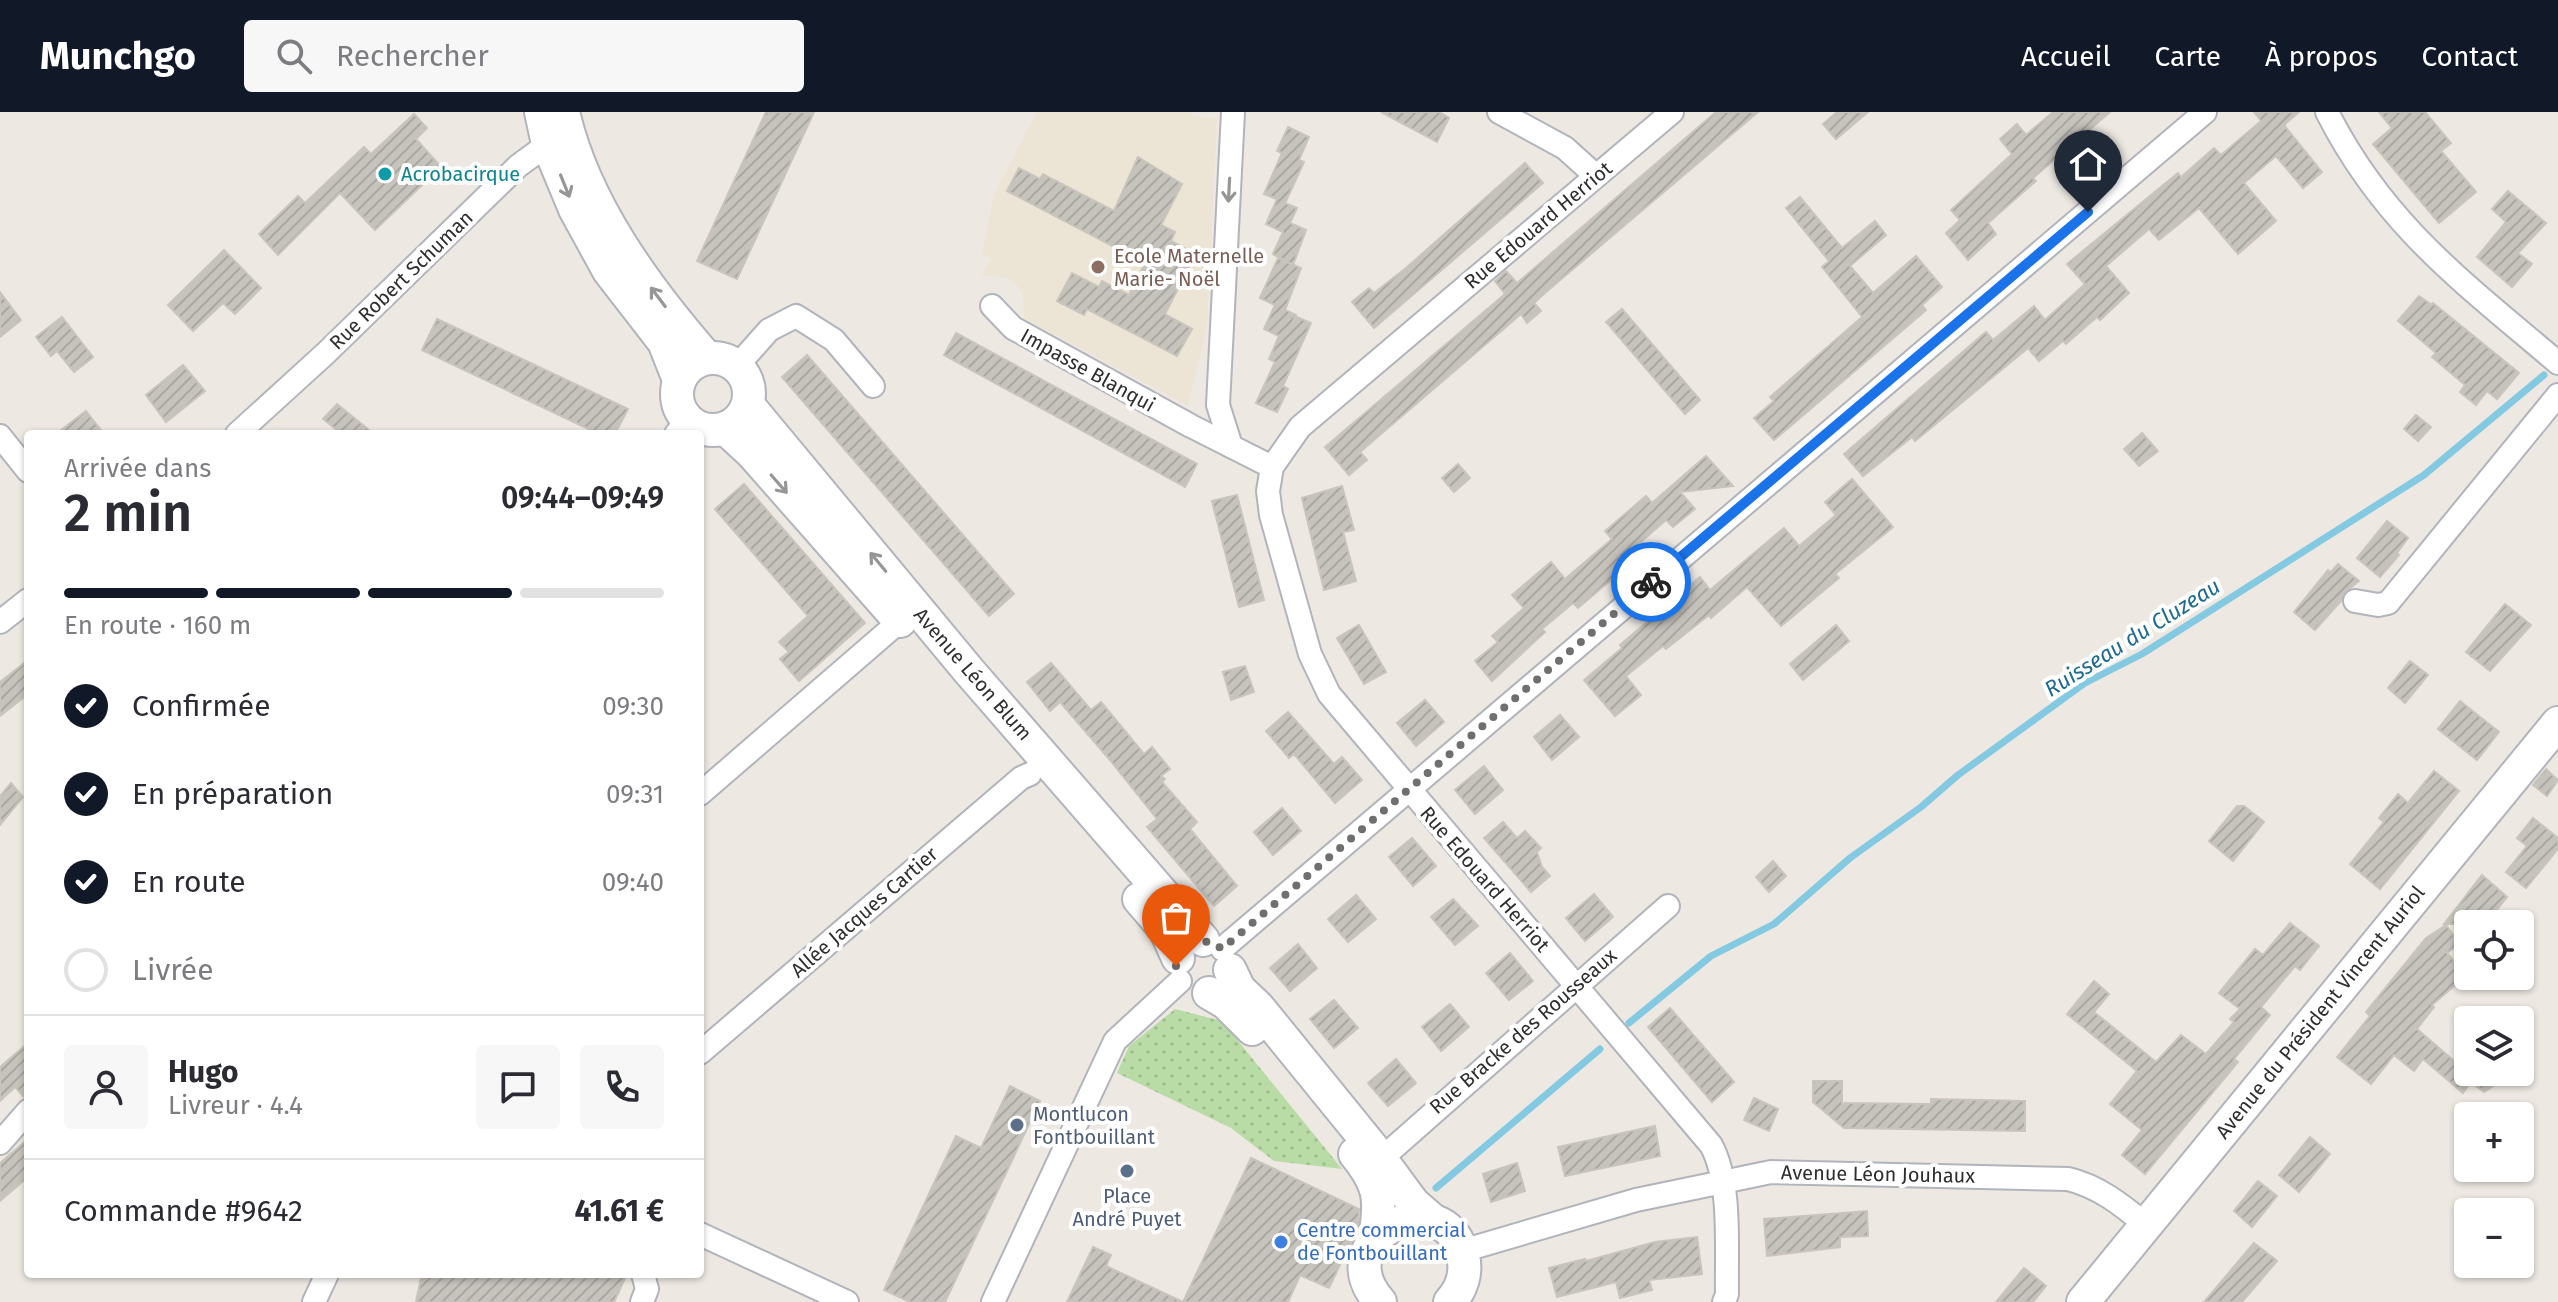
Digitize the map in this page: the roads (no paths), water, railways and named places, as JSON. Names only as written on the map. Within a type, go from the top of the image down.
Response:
[{"type":"main road","name":"Avenue Léon Blum","points":[[541,112],[559,129],[633,263],[681,328],[748,384],[748,405],[969,671],[1204,965],[1226,1003],[1244,1019],[1359,1159],[1374,1183],[1380,1203],[1375,1239],[1367,1254],[1365,1270],[1369,1286],[1378,1301]]},
{"type":"main road","name":"Avenue Léon Blum","points":[[559,129],[575,209],[609,271],[664,342],[679,380],[677,401],[682,427],[705,430],[725,428],[752,453],[1165,929],[1204,965],[1239,989],[1258,1007],[1413,1203],[1447,1230],[1462,1251]]},
{"type":"main road","points":[[679,380],[685,369],[722,362]]},
{"type":"main road","points":[[725,428],[735,423],[748,405]]},
{"type":"main road","name":"Avenue du Président Vincent Auriol","points":[[2083,1302],[2558,723]]},
{"type":"main road","points":[[1375,1239],[1387,1227],[1402,1220],[1420,1218],[1436,1223]]},
{"type":"main road","points":[[1454,1300],[1463,1282],[1465,1266],[1462,1251]]},
{"type":"street","points":[[1231,446],[1218,405],[1233,112]]},
{"type":"street","points":[[1499,112],[1565,148],[1596,176]]},
{"type":"street","name":"Rue Edouard Herriot","points":[[1672,112],[1300,427],[1272,467],[1268,491],[1271,515],[1310,654],[1329,694],[1407,790],[1577,984],[1711,1145],[1719,1160],[1722,1184],[1727,1294],[1724,1302]]},
{"type":"street","points":[[993,1302],[1115,1041],[2205,112]]},
{"type":"street","points":[[2327,112],[2347,152],[2406,229],[2429,253],[2558,363]]},
{"type":"street","name":"Rue Robert Schuman","points":[[241,430],[559,129]]},
{"type":"street","name":"Impasse Blanqui","points":[[992,306],[1013,328],[1272,467]]},
{"type":"street","points":[[722,362],[796,316],[834,340],[873,386]]},
{"type":"street","points":[[2355,601],[2378,605],[2388,603],[2558,395]]},
{"type":"street","points":[[1191,426],[1210,416],[1218,405]]},
{"type":"street","points":[[0,436],[24,466]]},
{"type":"street","points":[[0,622],[24,604]]},
{"type":"street","points":[[704,791],[900,621]]},
{"type":"street","name":"Allée Jacques Cartier","points":[[704,1050],[1021,778],[1030,774]]},
{"type":"street","name":"Rue Bracke des Rousseaux","points":[[1381,1159],[1668,906]]},
{"type":"street","points":[[0,1143],[8,1136],[16,1115]]},
{"type":"street","name":"Avenue Léon Jouhaux","points":[[1462,1251],[1636,1200],[1771,1172],[2068,1179],[2086,1183],[2146,1225]]},
{"type":"street","points":[[704,1236],[847,1302]]},
{"type":"street","points":[[314,1302],[325,1278]]},
{"type":"street","points":[[642,1302],[647,1289],[644,1278]]},
{"type":"waterway","name":"Ruisseau du Cluzeau","points":[[1629,1023],[1711,956],[1774,924],[1850,858],[2085,683],[2142,654],[2424,475],[2544,375]]},
{"type":"waterway","name":"Ruisseau du Cluzeau","points":[[1436,1188],[1600,1049]]},
{"type":"place","name":"Acrobacirque","points":[[385,174]]},
{"type":"place","name":"Ecole Maternelle Marie- Noël","points":[[1098,267]]},
{"type":"place","name":"Montlucon Fontbouillant","points":[[1017,1125]]},
{"type":"place","name":"Place André Puyet","points":[[1127,1171]]},
{"type":"place","name":"Centre commercial de Fontbouillant","points":[[1281,1242]]}]
